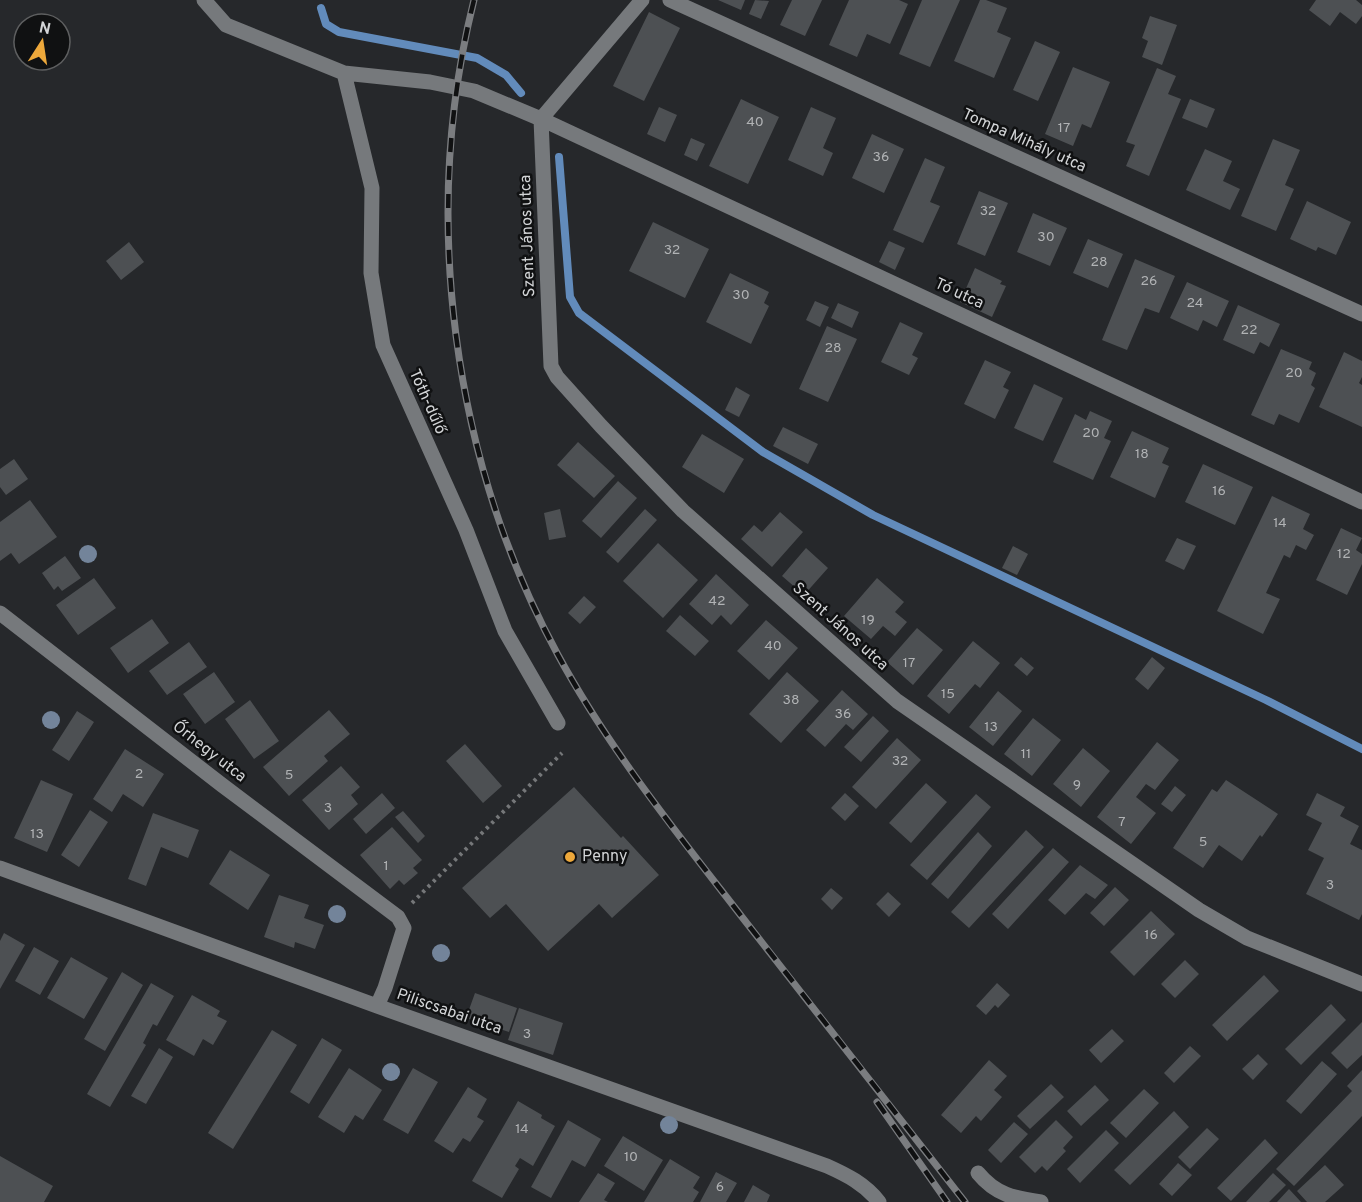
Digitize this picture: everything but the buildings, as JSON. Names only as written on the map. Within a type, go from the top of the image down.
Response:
[{"type":"street","name":"Tó utca","points":[[204,0],[226,25],[344,73],[430,82],[474,91],[541,118],[1362,502]]},
{"type":"street","points":[[541,118],[642,0]]},
{"type":"street","name":"Tompa Mihály utca","points":[[670,0],[1362,314]]},
{"type":"street","name":"Tóth-dűlő","points":[[344,73],[372,188],[371,273],[383,345],[466,530],[505,631],[558,723]]},
{"type":"street","name":"Szent János utca","points":[[541,118],[551,366],[557,377],[601,426],[682,511],[897,701],[1199,910],[1247,939],[1362,984]]},
{"type":"street","points":[[1337,303],[1362,300]]},
{"type":"street","name":"Őrhegy utca","points":[[0,613],[231,792],[398,917]]},
{"type":"street","name":"Piliscsabai utca","points":[[0,868],[377,1006],[827,1166],[849,1176],[869,1190],[879,1202]]},
{"type":"street","points":[[377,1006],[404,928],[398,917]]},
{"type":"street","points":[[978,1173],[988,1185],[1011,1197],[1041,1202]]},
{"type":"path","points":[[398,917],[562,753]]},
{"type":"waterway","points":[[321,8],[326,24],[339,32],[477,58],[506,75],[521,93]]},
{"type":"waterway","points":[[559,157],[570,297],[579,313],[763,452],[873,515],[1266,700],[1362,749]]},
{"type":"railway","points":[[474,0],[458,82],[449,166],[449,251],[456,335],[471,419],[493,501],[522,580],[558,655],[621,757],[693,854],[965,1202]]},
{"type":"railway","points":[[877,1102],[947,1202]]},
{"type":"place","name":"Penny","points":[[570,857]]}]
